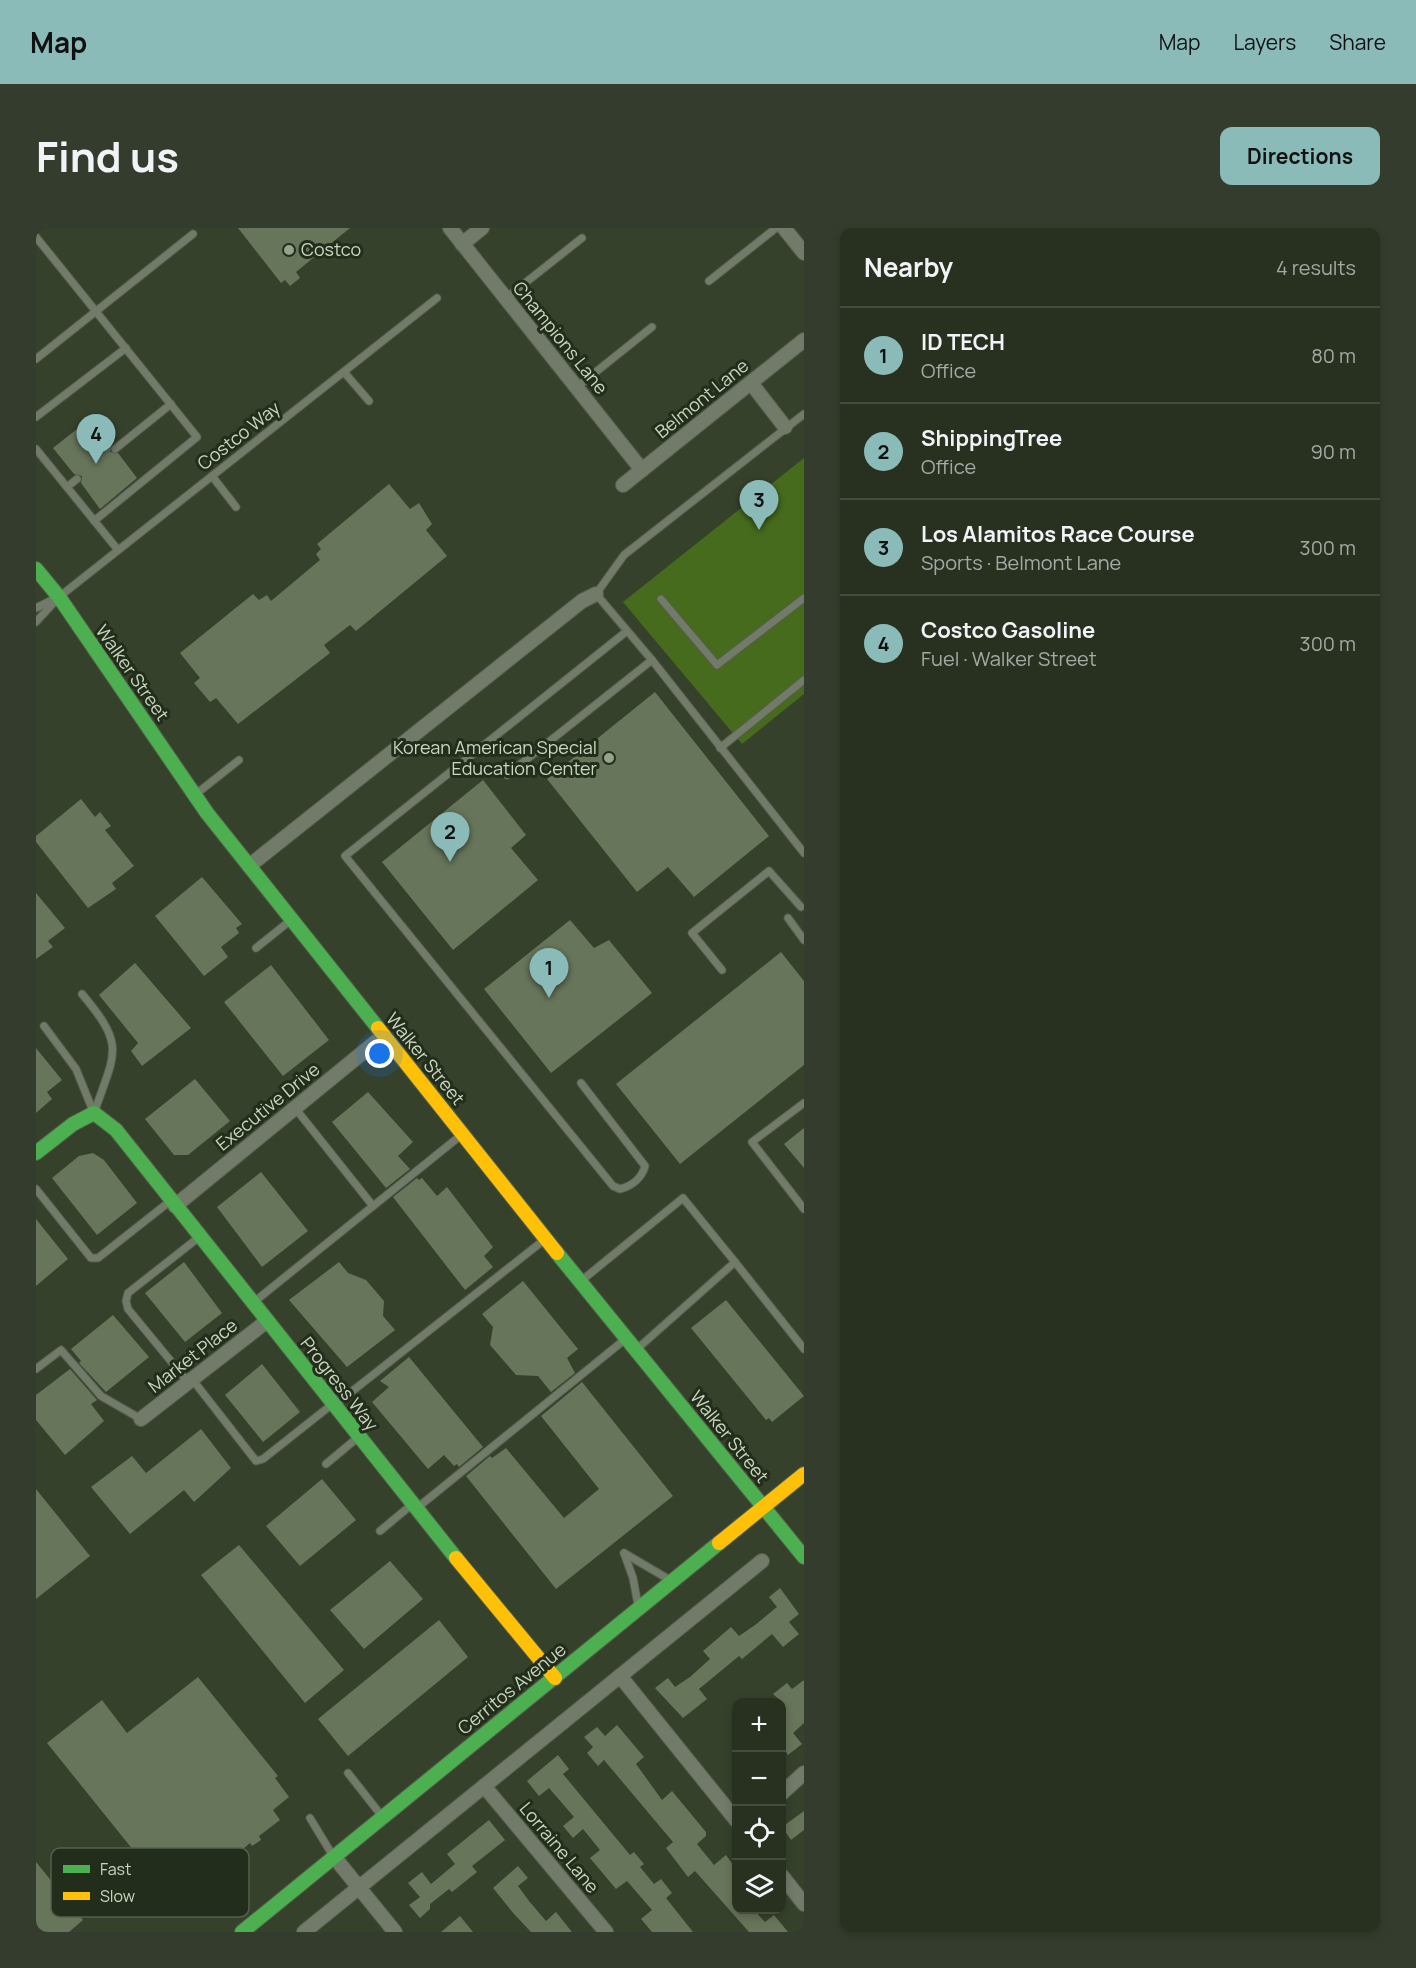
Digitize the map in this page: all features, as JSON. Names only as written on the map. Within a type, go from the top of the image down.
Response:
[{"type":"main road","name":"Walker Street","points":[[36,569],[58,597],[194,796],[635,1351],[804,1557]]},
{"type":"main road","points":[[36,1153],[73,1124],[94,1113]]},
{"type":"main road","name":"Progress Way","points":[[94,1113],[116,1130],[414,1507],[555,1678]]},
{"type":"main road","name":"Cerritos Avenue","points":[[242,1932],[675,1582],[804,1474]]},
{"type":"street","name":"Champions Lane","points":[[450,228],[642,470]]},
{"type":"street","points":[[462,244],[482,228]]},
{"type":"street","points":[[784,228],[804,253]]},
{"type":"street","name":"Belmont Lane","points":[[623,485],[804,340]]},
{"type":"street","points":[[751,383],[785,427]]},
{"type":"street","points":[[249,866],[582,601],[596,594]]},
{"type":"street","name":"Executive Drive","points":[[173,1204],[296,1108],[383,1036]]},
{"type":"street","name":"Market Place","points":[[141,1419],[267,1322]]},
{"type":"street","points":[[304,1932],[762,1561]]},
{"type":"street","points":[[620,1676],[732,1815]]},
{"type":"street","points":[[786,1789],[804,1773]]},
{"type":"street","name":"Lorraine Lane","points":[[484,1786],[606,1932]]},
{"type":"street","points":[[334,1858],[395,1932]]},
{"type":"street","points":[[786,1881],[804,1904]]},
{"type":"lane","points":[[709,281],[776,228]]},
{"type":"lane","points":[[36,359],[193,234]]},
{"type":"lane","points":[[36,237],[197,436],[94,521]]},
{"type":"lane","points":[[506,298],[582,238]]},
{"type":"lane","name":"Costco Way","points":[[58,597],[437,298]]},
{"type":"lane","points":[[577,387],[652,327]]},
{"type":"lane","points":[[36,417],[126,348]]},
{"type":"lane","points":[[344,372],[369,400]]},
{"type":"lane","points":[[115,449],[171,404]]},
{"type":"lane","points":[[804,414],[624,555],[596,594],[652,660],[804,853]]},
{"type":"lane","points":[[36,449],[118,550]]},
{"type":"lane","points":[[212,476],[236,507]]},
{"type":"lane","points":[[67,487],[77,479]]},
{"type":"lane","points":[[36,608],[58,597]]},
{"type":"lane","points":[[36,622],[58,597]]},
{"type":"lane","points":[[662,599],[717,665],[804,598]]},
{"type":"lane","points":[[581,1083],[645,1166],[643,1174],[626,1188],[620,1189],[613,1186],[345,856],[627,631]]},
{"type":"lane","points":[[507,775],[652,660]]},
{"type":"lane","points":[[720,748],[804,680]]},
{"type":"lane","points":[[194,796],[239,760]]},
{"type":"lane","points":[[722,970],[692,933],[769,871],[801,907]]},
{"type":"lane","points":[[788,918],[804,940]]},
{"type":"lane","points":[[256,948],[291,920]]},
{"type":"lane","points":[[81,994],[105,1022],[115,1054],[94,1113]]},
{"type":"lane","points":[[44,1026],[76,1069],[94,1113]]},
{"type":"lane","points":[[804,1103],[752,1142],[804,1209]]},
{"type":"lane","points":[[296,1108],[373,1206]]},
{"type":"lane","points":[[252,1303],[462,1134]]},
{"type":"lane","points":[[36,1189],[91,1257],[98,1258],[173,1204]]},
{"type":"lane","points":[[580,1281],[683,1198],[804,1349]]},
{"type":"lane","points":[[200,1236],[128,1293],[126,1301],[128,1309],[256,1461],[263,1460],[546,1238]]},
{"type":"lane","points":[[635,1351],[735,1262]]},
{"type":"lane","points":[[380,1531],[414,1507],[626,1339]]},
{"type":"lane","points":[[36,1369],[62,1350],[100,1396],[141,1419]]},
{"type":"lane","points":[[326,1464],[358,1437]]},
{"type":"lane","points":[[638,1610],[633,1578],[624,1553],[675,1582]]},
{"type":"lane","points":[[348,1773],[382,1817]]},
{"type":"lane","points":[[310,1818],[334,1858]]},
{"type":"green space","points":[[804,458],[804,694],[742,744],[623,602]]},
{"type":"building","name":"Costco","points":[[238,228],[350,228],[296,272],[300,278],[290,286],[285,280],[281,283]]},
{"type":"building","points":[[91,418],[112,445],[110,452],[118,453],[137,478],[100,509],[81,483],[82,476],[74,474],[53,448]]},
{"type":"building","points":[[389,484],[410,509],[419,503],[432,524],[426,530],[447,556],[356,631],[350,625],[324,645],[330,653],[238,724],[216,698],[210,702],[194,683],[200,678],[180,653],[253,594],[259,600],[267,595],[271,601],[320,560],[316,554],[321,549],[317,544]]},
{"type":"building","points":[[655,692],[769,836],[694,897],[668,867],[637,892],[547,779]]},
{"type":"building","points":[[483,780],[526,835],[511,848],[538,880],[453,950],[382,862]]},
{"type":"building","points":[[81,799],[95,817],[100,812],[111,826],[105,830],[134,866],[112,883],[116,889],[88,908],[36,842],[36,836]]},
{"type":"building","points":[[202,877],[242,924],[236,928],[239,933],[221,947],[228,957],[204,976],[155,916]]},
{"type":"building","points":[[36,893],[65,928],[48,941],[53,947],[36,959]]},
{"type":"building","points":[[570,920],[594,948],[609,940],[652,993],[551,1073],[484,989]]},
{"type":"building","points":[[781,952],[804,981],[804,1065],[680,1164],[616,1084]]},
{"type":"building","points":[[135,963],[191,1028],[142,1066],[131,1051],[138,1043],[99,995]]},
{"type":"building","points":[[271,965],[329,1040],[283,1076],[224,1002]]},
{"type":"building","points":[[36,1048],[62,1080],[47,1092],[52,1099],[36,1113]]},
{"type":"building","points":[[195,1079],[230,1121],[188,1155],[174,1155],[145,1119]]},
{"type":"building","points":[[368,1092],[413,1142],[398,1156],[410,1169],[386,1188],[332,1122]]},
{"type":"building","points":[[804,1128],[804,1168],[784,1144]]},
{"type":"building","points":[[93,1153],[104,1160],[137,1203],[97,1235],[52,1178],[79,1156]]},
{"type":"building","points":[[261,1172],[308,1231],[262,1267],[217,1207]]},
{"type":"building","points":[[417,1178],[419,1180],[422,1178],[437,1196],[447,1187],[493,1247],[484,1256],[493,1267],[465,1290],[393,1197]]},
{"type":"building","points":[[36,1219],[68,1259],[36,1286]]},
{"type":"building","points":[[184,1262],[222,1313],[185,1342],[145,1293]]},
{"type":"building","points":[[339,1262],[348,1273],[366,1280],[384,1301],[383,1316],[395,1330],[347,1367],[289,1300]]},
{"type":"building","points":[[523,1281],[578,1349],[567,1358],[575,1373],[551,1392],[538,1376],[516,1375],[490,1345],[493,1327],[482,1314]]},
{"type":"building","points":[[726,1300],[804,1396],[772,1422],[769,1418],[766,1420],[691,1328]]},
{"type":"building","points":[[113,1315],[149,1357],[106,1392],[79,1363],[81,1361],[71,1349]]},
{"type":"building","points":[[409,1357],[483,1447],[459,1467],[457,1464],[454,1466],[444,1455],[428,1469],[372,1402],[389,1387],[380,1381]]},
{"type":"building","points":[[262,1364],[300,1412],[263,1442],[225,1395]]},
{"type":"building","points":[[70,1369],[97,1400],[91,1404],[104,1421],[65,1455],[36,1420],[36,1395]]},
{"type":"building","points":[[582,1382],[673,1496],[556,1589],[466,1476],[490,1456],[492,1458],[506,1448],[564,1518],[599,1489],[541,1416]]},
{"type":"building","points":[[201,1429],[231,1468],[194,1502],[184,1490],[130,1534],[91,1487],[132,1456],[146,1473]]},
{"type":"building","points":[[322,1479],[356,1520],[300,1566],[266,1526]]},
{"type":"building","points":[[36,1489],[90,1556],[36,1599]]},
{"type":"building","points":[[239,1545],[344,1670],[305,1703],[201,1575]]},
{"type":"building","points":[[390,1561],[423,1599],[364,1649],[330,1610]]},
{"type":"building","points":[[780,1588],[799,1614],[789,1622],[799,1634],[783,1647],[772,1634],[742,1659],[739,1656],[699,1689],[707,1699],[683,1718],[655,1688],[668,1678],[675,1687],[690,1677],[710,1659],[703,1651],[731,1627],[739,1636],[755,1625],[777,1607],[769,1597]]},
{"type":"building","points":[[439,1620],[468,1657],[348,1756],[318,1719]]},
{"type":"building","points":[[198,1677],[278,1776],[275,1778],[289,1797],[273,1810],[280,1820],[259,1836],[261,1840],[252,1846],[250,1843],[244,1848],[131,1848],[47,1743],[102,1700],[127,1733]]},
{"type":"building","points":[[804,1680],[804,1723],[793,1733],[802,1744],[788,1755],[786,1752],[786,1698],[778,1698],[773,1694],[787,1683],[792,1689]]},
{"type":"building","points":[[617,1725],[644,1757],[636,1764],[662,1800],[672,1791],[706,1832],[706,1836],[697,1844],[714,1865],[726,1855],[732,1863],[732,1913],[695,1871],[688,1877],[666,1848],[673,1842],[604,1760],[598,1766],[587,1753],[593,1747],[584,1737],[597,1727],[605,1736]]},
{"type":"building","points":[[558,1755],[569,1769],[563,1774],[630,1855],[634,1852],[644,1864],[640,1867],[654,1884],[661,1879],[672,1893],[666,1898],[693,1932],[652,1932],[641,1919],[652,1910],[627,1881],[616,1889],[590,1858],[600,1850],[583,1829],[573,1838],[563,1826],[574,1817],[549,1788],[539,1796],[527,1781]]},
{"type":"building","points":[[804,1811],[804,1830],[791,1840],[786,1833],[786,1824]]},
{"type":"building","points":[[489,1820],[505,1840],[472,1866],[477,1872],[452,1892],[449,1889],[430,1904],[430,1909],[420,1918],[409,1905],[420,1897],[408,1883],[422,1872],[431,1884],[455,1864],[447,1854]]},
{"type":"building","points":[[36,1862],[51,1881],[51,1917],[81,1917],[83,1920],[69,1932],[36,1932]]},
{"type":"building","points":[[518,1866],[528,1878],[518,1886],[529,1901],[546,1921],[556,1912],[572,1932],[531,1932],[514,1914],[493,1888]]},
{"type":"building","points":[[733,1914],[758,1914],[765,1922],[774,1915],[788,1932],[749,1932]]},
{"type":"building","points":[[460,1916],[473,1932],[441,1932]]},
{"type":"traffic: fast","points":[[36,569],[59,597],[207,813],[378,1028]]},
{"type":"traffic: fast","points":[[36,1153],[73,1124],[94,1113],[116,1130],[456,1558]]},
{"type":"traffic: fast","points":[[557,1253],[804,1557]]},
{"type":"traffic: fast","points":[[242,1932],[719,1543]]},
{"type":"traffic: slow","points":[[378,1028],[557,1253]]},
{"type":"traffic: slow","points":[[719,1543],[804,1474]]},
{"type":"traffic: slow","points":[[456,1558],[555,1678]]},
{"type":"place","name":"Costco","points":[[289,250]]},
{"type":"place","name":"Costco Gasoline","points":[[96,464]]},
{"type":"place","name":"Los Alamitos Race Course","points":[[759,530]]},
{"type":"place","name":"Korean American Special Education Center","points":[[609,758]]},
{"type":"place","name":"ShippingTree","points":[[450,862]]},
{"type":"place","name":"ID TECH","points":[[549,998]]}]
